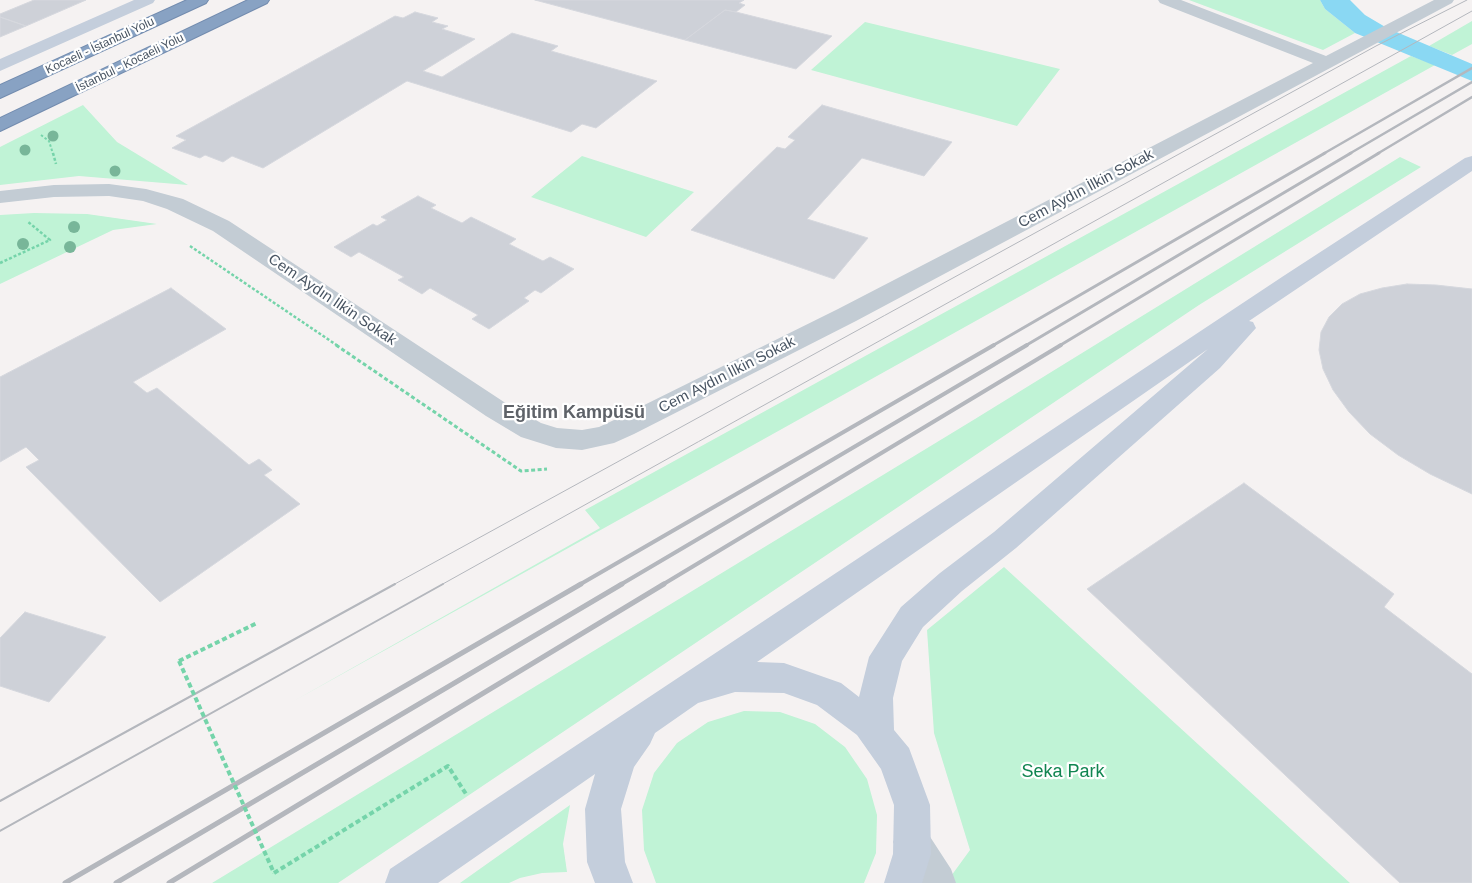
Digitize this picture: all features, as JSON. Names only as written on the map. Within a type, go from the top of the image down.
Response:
[{"type":"highway","name":"Kocaeli - İstanbul Yolu","points":[[0,92],[200,0]]},
{"type":"highway","name":"İstanbul - Kocaeli Yolu","points":[[0,125],[261,0]]},
{"type":"highway","points":[[0,131],[44,104]]},
{"type":"main road","points":[[0,66],[147,0]]},
{"type":"main road","points":[[404,883],[1293,280],[1472,162]]},
{"type":"main road","points":[[876,733],[876,698],[886,657],[912,617],[951,582],[1005,540],[1210,362],[1293,280]]},
{"type":"main road","points":[[688,691],[735,677],[784,678],[829,694],[869,724],[896,760],[912,805],[912,854],[903,883]]},
{"type":"main road","points":[[614,883],[606,862],[603,809],[618,759],[648,719]]},
{"type":"street","points":[[1166,0],[1326,62]]},
{"type":"street","name":"Cem Aydın İlkin Sokak","points":[[0,197],[54,191],[109,190],[146,195],[175,204],[221,226],[486,404],[531,430],[556,438],[582,440],[604,436],[624,427],[847,315],[1446,0]]},
{"type":"street","points":[[912,842],[938,883]]},
{"type":"path","points":[[37,133],[49,141],[58,168]]},
{"type":"path","points":[[0,263],[50,240],[25,220],[30,216]]},
{"type":"path","points":[[182,241],[521,471],[554,469]]},
{"type":"path","points":[[257,623],[179,661],[274,873],[448,766]]},
{"type":"green space","points":[[1189,0],[1320,0],[1325,9],[1355,33],[1323,50]]},
{"type":"green space","points":[[1472,21],[1472,44],[1452,55],[1429,46]]},
{"type":"green space","points":[[865,22],[1060,69],[1017,126],[811,70]]},
{"type":"green space","points":[[1411,56],[1435,65],[292,702],[600,528],[585,510]]},
{"type":"green space","points":[[83,105],[117,142],[188,185],[79,176],[0,185],[0,147]]},
{"type":"green space","points":[[582,156],[694,192],[646,237],[531,197]]},
{"type":"green space","points":[[1400,157],[1421,167],[1199,305],[338,883],[212,883],[975,419]]},
{"type":"green space","points":[[34,213],[87,214],[157,224],[113,230],[0,284],[0,215]]},
{"type":"green space","name":"Seka Park","points":[[1004,567],[1350,883],[946,883],[970,850],[934,733],[927,630]]},
{"type":"green space","points":[[744,711],[780,712],[815,724],[845,747],[867,779],[877,815],[876,853],[864,883],[656,883],[644,850],[642,810],[654,773],[677,743],[708,722]]},
{"type":"green space","points":[[570,805],[563,844],[567,872],[542,873],[520,878],[509,883],[460,883]]},
{"type":"water","points":[[1320,0],[1350,0],[1365,15],[1387,28],[1472,64],[1472,81],[1355,33],[1325,9]]},
{"type":"building","points":[[34,0],[86,0],[26,26],[0,17],[0,14]]},
{"type":"building","points":[[535,0],[744,0],[739,3],[745,5],[736,12],[725,10],[685,40]]},
{"type":"building","points":[[725,10],[832,36],[796,69],[685,40]]},
{"type":"building","points":[[415,12],[438,18],[432,22],[448,26],[442,29],[475,39],[423,71],[442,77],[512,33],[558,46],[551,51],[657,81],[596,128],[582,124],[571,132],[407,81],[263,168],[232,156],[223,162],[205,155],[200,158],[172,148],[186,140],[176,136],[395,16],[403,18]]},
{"type":"building","points":[[0,17],[26,26],[0,37]]},
{"type":"building","points":[[822,105],[952,142],[924,176],[862,158],[807,219],[868,238],[834,279],[691,230],[777,147],[785,149],[795,140],[788,137]]},
{"type":"building","points":[[418,196],[436,205],[431,208],[462,223],[471,217],[516,239],[509,244],[543,261],[550,257],[574,269],[541,293],[535,290],[524,298],[529,301],[489,329],[472,319],[478,315],[430,288],[422,294],[398,280],[404,277],[359,252],[351,257],[334,247],[373,224],[377,226],[387,220],[381,217]]},
{"type":"building","points":[[1407,284],[1472,289],[1472,494],[1430,474],[1398,455],[1370,434],[1349,412],[1333,390],[1323,369],[1319,350],[1321,332],[1329,317],[1342,304],[1360,294]]},
{"type":"building","points":[[171,288],[226,329],[133,382],[147,393],[157,388],[249,465],[259,459],[272,470],[264,475],[300,504],[160,602],[26,467],[39,460],[26,447],[0,462],[0,377]]},
{"type":"building","points":[[1244,483],[1394,594],[1384,607],[1472,674],[1472,883],[1400,883],[1087,589]]},
{"type":"building","points":[[25,612],[106,637],[49,702],[0,686],[0,638]]},
{"type":"tram line","points":[[393,585],[1376,46],[1467,0]]},
{"type":"tram line","points":[[441,585],[1472,11]]},
{"type":"tram line","points":[[0,801],[395,584]]},
{"type":"tram line","points":[[0,831],[443,584]]},
{"type":"railway","points":[[1323,154],[1472,68]]},
{"type":"railway","points":[[1349,154],[1472,82]]},
{"type":"railway","points":[[1377,154],[1472,97]]},
{"type":"railway","points":[[992,346],[1325,153]]},
{"type":"railway","points":[[1025,346],[1351,153]]},
{"type":"railway","points":[[1059,346],[1379,153]]},
{"type":"railway","points":[[579,585],[994,345]]},
{"type":"railway","points":[[620,585],[1027,345]]},
{"type":"railway","points":[[662,585],[1061,345]]},
{"type":"railway","points":[[65,883],[581,584]]},
{"type":"railway","points":[[116,883],[622,584]]},
{"type":"railway","points":[[169,883],[664,584]]},
{"type":"district","name":"Eğitim Kampüsü","points":[[574,413]]}]
